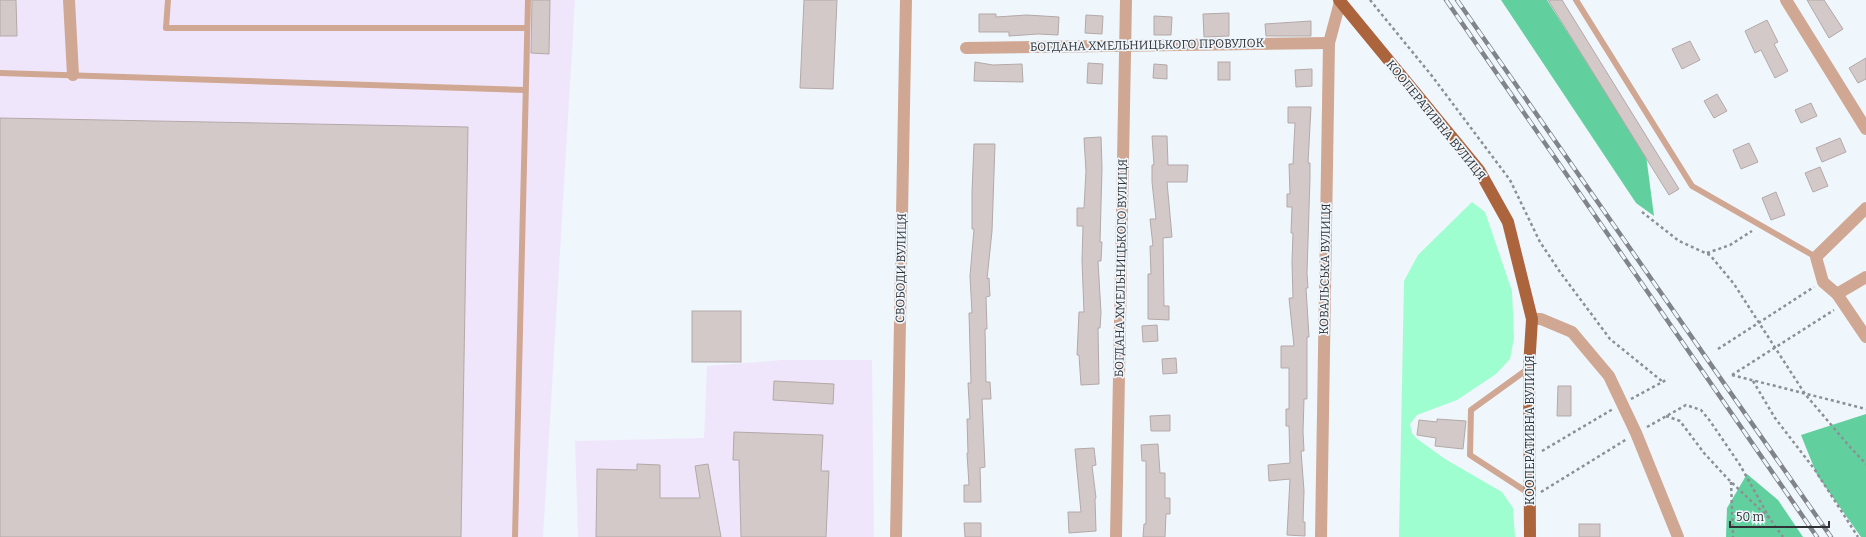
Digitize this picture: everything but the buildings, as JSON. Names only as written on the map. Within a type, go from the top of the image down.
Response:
[{"type":"main road","name":"КООПЕРАТИВНА ВУЛИЦЯ","points":[[1339,1],[1479,170],[1508,222],[1532,320],[1529,368],[1530,537]]},
{"type":"street","points":[[69,0],[74,75]]},
{"type":"street","name":"СВОБОДИ ВУЛИЦЯ","points":[[896,537],[906,0]]},
{"type":"street","name":"БОГДАНА ХМЕЛЬНИЦЬКОГО ВУЛИЦЯ","points":[[1116,537],[1126,0]]},
{"type":"street","points":[[1786,0],[1866,129]]},
{"type":"street","name":"КОВАЛЬСЬКА ВУЛИЦЯ","points":[[1321,537],[1329,43],[1339,1]]},
{"type":"street","name":"БОГДАНА ХМЕЛЬНИЦЬКОГО ПРОВУЛОК","points":[[966,48],[1329,43]]},
{"type":"street","points":[[1866,208],[1816,257],[1823,282],[1840,300],[1866,336]]},
{"type":"street","points":[[1840,300],[1866,277]]},
{"type":"street","points":[[1532,320],[1541,319],[1572,332],[1609,376],[1636,433],[1678,537]]},
{"type":"lane","points":[[168,0],[166,28],[527,28]]},
{"type":"lane","points":[[515,537],[528,0]]},
{"type":"lane","points":[[1576,0],[1692,186],[1816,257]]},
{"type":"lane","points":[[0,72],[526,90]]},
{"type":"lane","points":[[1529,368],[1471,410],[1470,455],[1530,497]]},
{"type":"path","points":[[1370,0],[1432,76],[1510,180],[1540,242],[1560,272],[1610,339],[1663,382]]},
{"type":"path","points":[[1642,212],[1679,241],[1710,255],[1734,284],[1760,322],[1805,394],[1866,464]]},
{"type":"path","points":[[1706,253],[1730,245],[1761,226]]},
{"type":"path","points":[[1718,349],[1823,282]]},
{"type":"path","points":[[1840,300],[1775,348],[1732,375],[1866,409]]},
{"type":"path","points":[[1530,458],[1668,379]]},
{"type":"path","points":[[1753,381],[1775,418],[1815,470],[1858,537]]},
{"type":"path","points":[[1530,497],[1686,404],[1700,410],[1710,421],[1740,465],[1770,519],[1783,537]]},
{"type":"path","points":[[1666,416],[1680,421],[1704,453],[1731,482],[1770,519]]},
{"type":"path","points":[[1731,482],[1733,537]]},
{"type":"shaded area","points":[[0,0],[575,0],[543,537],[0,537]]},
{"type":"shaded area","points":[[781,360],[872,360],[874,537],[578,537],[575,441],[704,438],[707,366]]},
{"type":"green space","points":[[1501,0],[1547,0],[1646,155],[1654,216],[1636,203]]},
{"type":"green space","points":[[1472,202],[1485,212],[1512,291],[1514,338],[1510,359],[1496,374],[1457,400],[1417,415],[1410,424],[1412,433],[1416,438],[1445,459],[1502,492],[1513,508],[1515,537],[1399,537],[1404,281],[1418,255]]},
{"type":"green space","points":[[1866,414],[1866,537],[1861,537],[1817,475],[1801,435]]},
{"type":"green space","points":[[1747,474],[1778,500],[1803,537],[1726,537],[1727,508]]},
{"type":"railway","points":[[1446,0],[1817,537]]},
{"type":"railway","points":[[1457,0],[1831,537]]}]
